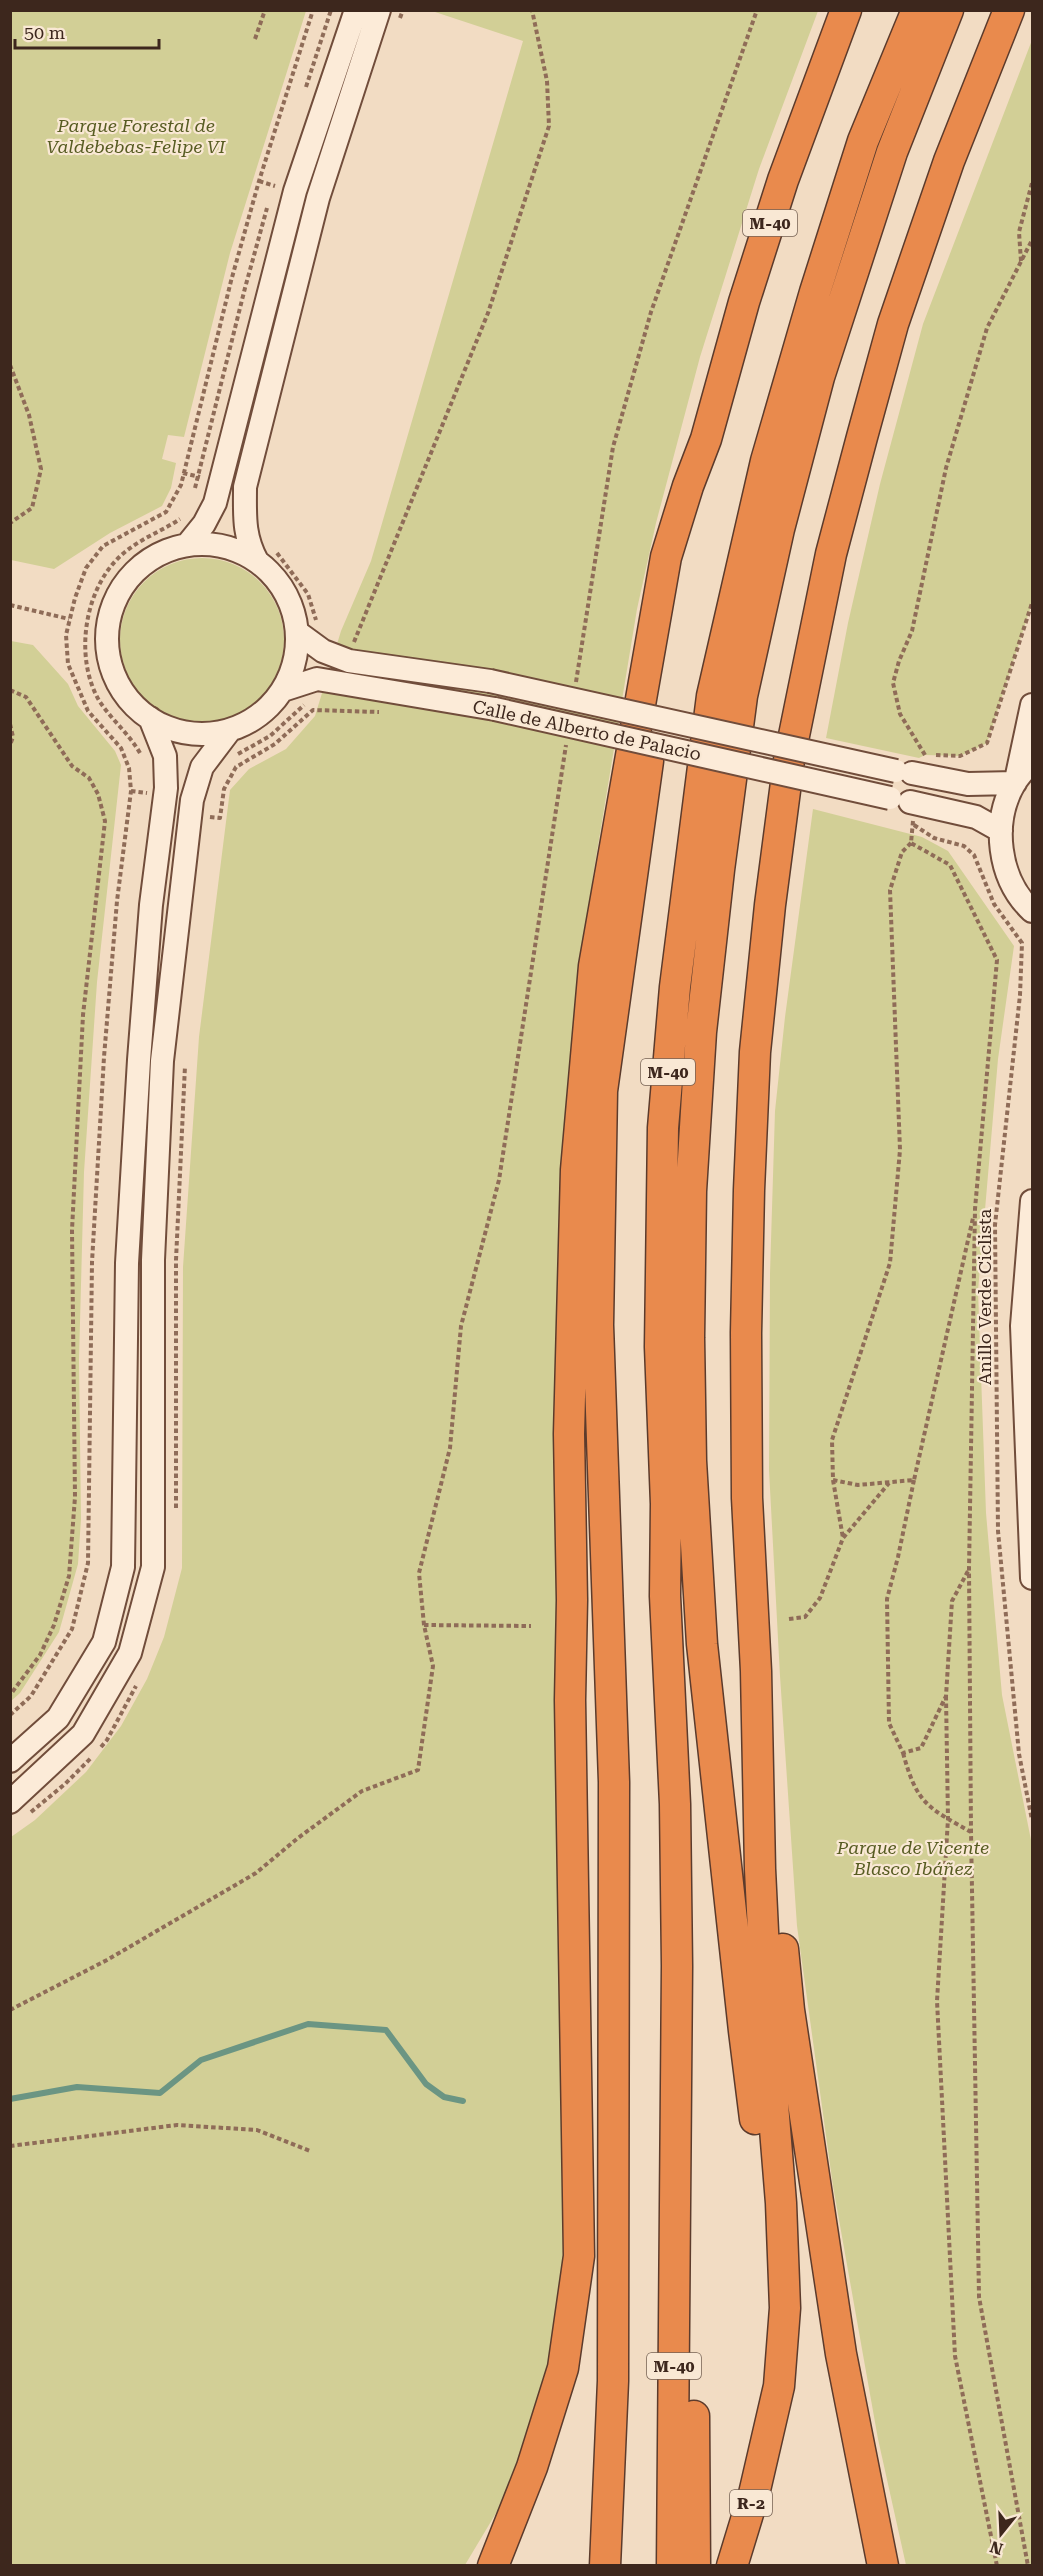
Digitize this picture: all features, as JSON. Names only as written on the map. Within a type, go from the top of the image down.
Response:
[{"type":"highway","name":"M-40","points":[[605,2565],[613,2370],[614,1782],[598,1325],[602,1091],[658,689],[700,488],[706,439],[744,302],[783,180],[846,10]]},
{"type":"highway","name":"M-40","points":[[672,2565],[676,2167],[675,1804],[665,1596],[666,1504],[660,1347],[663,1128],[675,987],[712,696],[763,471],[815,292],[863,141],[917,10]]},
{"type":"highway","points":[[766,2439],[773,2357],[771,2235],[744,2031],[702,1644],[691,1461],[689,1338],[691,1191],[701,1032],[718,870],[742,696],[779,529],[819,378],[892,152],[948,10]]},
{"type":"highway","points":[[766,2439],[779,2386],[786,2308],[781,2203],[769,2055],[760,1869],[756,1671],[747,1498],[748,1190],[755,1052],[789,760],[831,554],[893,324],[949,161],[1009,10]]},
{"type":"highway","points":[[493,2565],[532,2467],[563,2368],[579,2256],[570,1700],[572,1600],[569,1434],[576,1170],[594,966],[666,557],[688,486],[706,439]]},
{"type":"highway","points":[[756,1671],[789,2010],[841,2354],[883,2565]]},
{"type":"highway","points":[[676,2167],[693,2341],[695,2565]]},
{"type":"highway","name":"R-2","points":[[732,2565],[754,2494],[766,2439]]},
{"type":"highway","points":[[868,2494],[874,2565]]},
{"type":"street","points":[[187,545],[204,524],[215,503],[296,191],[356,10]]},
{"type":"street","points":[[263,553],[235,550],[211,544],[187,545],[159,554],[136,570],[118,592],[108,619],[107,648],[114,675],[128,699],[150,718],[175,730],[202,734],[230,730],[250,721],[268,707],[282,690],[294,662],[297,632],[291,605],[263,553],[248,544],[245,526],[245,487],[318,198],[379,10]]},
{"type":"street","name":"Calle de Alberto de Palacio","points":[[297,632],[323,651],[349,661],[490,681],[913,764],[968,784],[1015,782]]},
{"type":"street","name":"Calle de Alberto de Palacio","points":[[282,690],[317,679],[495,709],[904,808],[976,817],[1001,831]]},
{"type":"street","points":[[1032,705],[1015,782],[1005,806],[1001,831],[1003,857],[1011,882],[1032,911]]},
{"type":"street","points":[[10,1761],[58,1718],[104,1642],[123,1568],[127,1251],[150,917],[166,788],[165,756],[150,718]]},
{"type":"street","points":[[10,1802],[83,1734],[130,1653],[153,1567],[153,1260],[162,1061],[192,800],[202,767],[230,730]]},
{"type":"street","points":[[1015,782],[1032,760]]},
{"type":"street","points":[[1032,1201],[1022,1326],[1032,1578]]},
{"type":"path","points":[[255,39],[265,10]]},
{"type":"path","points":[[10,1715],[31,1696],[72,1629],[88,1563],[92,1262],[104,1058],[117,901],[131,791],[129,768],[121,748],[88,711],[68,664],[66,635],[86,568],[103,546],[166,512],[176,498],[259,181],[313,10]]},
{"type":"path","points":[[399,22],[403,10]]},
{"type":"path","points":[[354,643],[488,313],[549,126],[547,81],[532,10]]},
{"type":"path","points":[[574,691],[613,447],[651,312],[757,10]]},
{"type":"path","points":[[259,181],[283,188]]},
{"type":"path","points":[[1021,261],[1019,232],[1032,183]]},
{"type":"path","points":[[1032,240],[987,328],[946,468],[912,631],[899,660],[893,683],[913,764],[960,756],[987,743],[1032,603]]},
{"type":"path","points":[[10,365],[30,415],[40,469],[32,508],[10,522]]},
{"type":"path","points":[[183,473],[208,478]]},
{"type":"path","points":[[145,761],[130,737],[101,703],[92,685],[86,660],[86,632],[97,591],[109,569],[124,553],[182,517]]},
{"type":"path","points":[[263,553],[308,594],[319,626]]},
{"type":"path","points":[[10,605],[69,619]]},
{"type":"path","points":[[346,640],[365,645]]},
{"type":"path","points":[[10,690],[26,697],[72,766],[89,778],[98,794],[105,821],[83,1016],[72,1230],[75,1497],[69,1576],[54,1625],[39,1655],[10,1695]]},
{"type":"path","points":[[235,757],[270,736],[305,704]]},
{"type":"path","points":[[210,817],[220,818],[224,789],[236,767],[274,744],[313,710],[382,712]]},
{"type":"path","points":[[10,724],[13,737],[10,745]]},
{"type":"path","points":[[11,2011],[107,1960],[256,1873],[298,1838],[362,1791],[418,1770],[433,1666],[424,1625],[418,1573],[450,1448],[461,1326],[499,1180],[567,738]]},
{"type":"path","points":[[131,791],[148,793],[148,785]]},
{"type":"path","points":[[904,808],[911,843],[950,865],[997,960],[975,1209],[969,1569],[979,2297],[1028,2565]]},
{"type":"path","name":"Anillo Verde Ciclista","points":[[904,808],[934,838],[964,846],[974,855],[994,904],[1022,943],[1020,995],[995,1225],[998,1519],[1019,1754],[1032,1820]]},
{"type":"path","points":[[843,1538],[833,1480],[832,1440],[890,1263],[900,1150],[890,890],[902,852],[911,843]]},
{"type":"path","points":[[971,1832],[948,1819],[919,1797],[889,1723],[887,1599],[975,1209]]},
{"type":"path","points":[[833,1480],[858,1485],[914,1480]]},
{"type":"path","points":[[789,1619],[806,1617],[820,1598],[843,1538],[889,1483]]},
{"type":"path","points":[[969,1569],[952,1601],[946,1696],[948,1819],[937,2001],[955,2356],[997,2565]]},
{"type":"path","points":[[424,1625],[531,1626]]},
{"type":"path","points":[[903,1753],[921,1748],[946,1696]]},
{"type":"path","points":[[10,2146],[177,2126],[257,2130],[310,2151]]},
{"type":"green space","name":"Parque Forestal de Valdebebas-Felipe VI","points":[[11,10],[306,11],[230,253],[184,437],[168,435],[162,459],[176,463],[171,488],[162,506],[110,533],[54,569],[11,560]]},
{"type":"green space","points":[[432,11],[818,11],[759,169],[700,357],[656,523],[637,609],[593,876],[577,1018],[556,1383],[556,1742],[569,2100],[564,2273],[548,2365],[517,2478],[465,2565],[11,2566],[11,1837],[35,1820],[86,1772],[121,1726],[147,1679],[164,1637],[182,1568],[183,1267],[199,1037],[230,790],[249,769],[286,749],[315,716],[341,631],[371,561],[523,41]]},
{"type":"green space","points":[[1032,40],[1032,603],[987,743],[960,756],[925,755],[919,758],[826,738],[848,623],[880,484],[923,324]]},
{"type":"green space","points":[[202,558],[233,564],[260,582],[278,609],[284,640],[278,671],[260,698],[233,716],[202,722],[171,716],[144,698],[126,671],[120,640],[126,609],[144,582],[171,564]]},
{"type":"green space","points":[[11,641],[33,645],[68,684],[78,706],[115,751],[121,765],[97,982],[84,1172],[79,1360],[81,1519],[78,1564],[59,1632],[20,1693],[11,1701]]},
{"type":"green space","name":"Parque de Vicente Blasco Ibáñez","points":[[813,809],[922,837],[948,851],[1014,946],[998,1059],[978,1291],[986,1513],[1002,1695],[1032,1845],[1032,2565],[906,2565],[878,2439],[833,2186],[797,1926],[769,1470],[770,1274],[775,1111],[785,1017]]},
{"type":"waterway","points":[[10,2099],[77,2087],[160,2093],[201,2060],[308,2024],[386,2030],[426,2084],[444,2097],[463,2101]]}]
